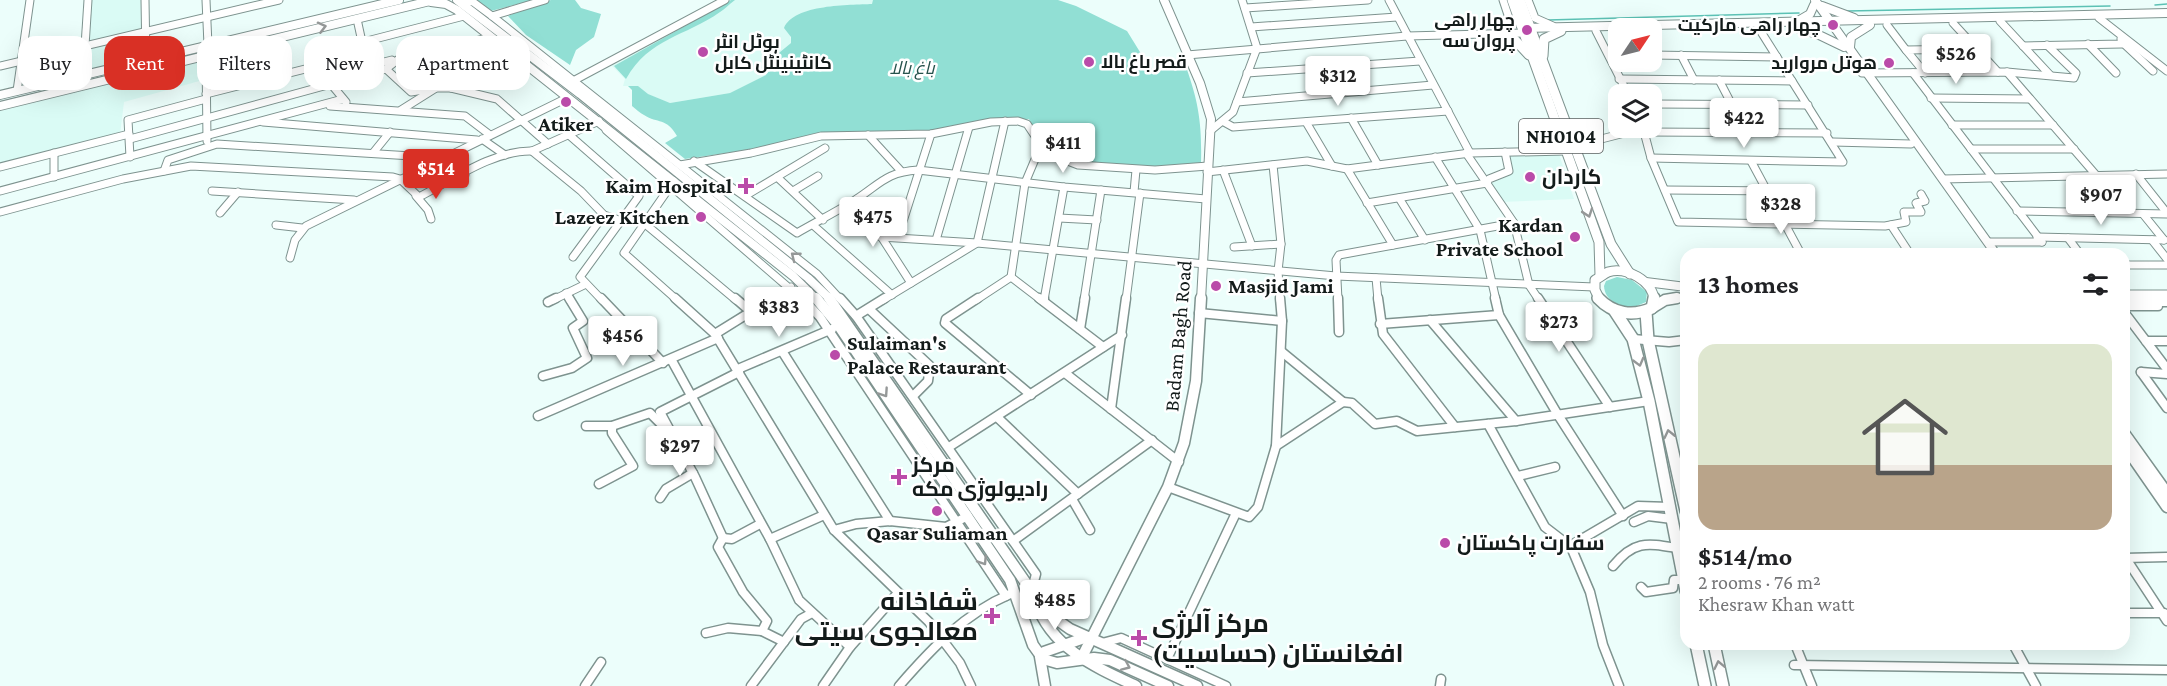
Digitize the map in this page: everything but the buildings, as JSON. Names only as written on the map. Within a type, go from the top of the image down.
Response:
[{"type":"highway","name":"NH0104","points":[[1512,0],[1527,30],[1570,148],[1599,242],[1600,275],[1594,287]]},
{"type":"highway","name":"NH0104","points":[[1520,0],[1527,30]]},
{"type":"highway","points":[[1501,31],[1538,59],[1544,39],[1559,29]]},
{"type":"highway","name":"NH0104","points":[[1570,148],[1611,244],[1630,274]]},
{"type":"highway","points":[[1600,275],[1619,271],[1630,274],[1646,282],[1653,291],[1655,300],[1649,310],[1648,340],[1680,484]]},
{"type":"highway","points":[[1594,287],[1596,296],[1614,310],[1633,339],[1649,401],[1680,562]]},
{"type":"highway","points":[[1614,310],[1636,314],[1649,310]]},
{"type":"highway","points":[[1697,650],[1705,686]]},
{"type":"highway","points":[[1715,650],[1723,686]]},
{"type":"main road","points":[[246,36],[399,0]]},
{"type":"main road","points":[[459,0],[633,132],[713,207],[794,276],[816,298],[834,328],[968,516],[1017,591],[1033,646],[1040,657],[1045,686]]},
{"type":"main road","name":"Badam Bagh Road","points":[[1081,659],[1089,637],[1168,488],[1179,462],[1196,381],[1211,119],[1206,100],[1164,0]]},
{"type":"main road","points":[[288,36],[425,1],[446,4],[490,36]]},
{"type":"main road","points":[[1815,2],[1867,23],[1887,25],[2032,18]]},
{"type":"main road","points":[[1815,2],[1906,133],[1992,248]]},
{"type":"main road","points":[[1662,30],[1792,25],[1803,20],[1814,9],[1815,2]]},
{"type":"main road","points":[[1527,30],[2167,14]]},
{"type":"main road","points":[[2051,17],[2098,18],[2167,14]]},
{"type":"main road","points":[[1847,47],[1851,37],[1867,23]]},
{"type":"main road","points":[[1792,25],[1847,47]]},
{"type":"main road","points":[[1559,29],[1608,30]]},
{"type":"main road","points":[[530,68],[602,123],[673,183],[713,207],[808,278],[830,299],[1046,612],[1058,622],[1197,686]]},
{"type":"main road","points":[[0,95],[104,70]]},
{"type":"main road","points":[[0,106],[104,81]]},
{"type":"main road","points":[[1906,133],[1911,144],[1985,248]]},
{"type":"main road","points":[[1646,282],[1680,286]]},
{"type":"main road","points":[[1649,310],[1665,300],[1680,298]]},
{"type":"main road","points":[[2130,302],[2166,298]]},
{"type":"main road","points":[[2130,441],[2167,493]]},
{"type":"main road","points":[[2130,454],[2167,507]]},
{"type":"main road","points":[[1034,592],[1043,622],[1081,659],[1136,686]]},
{"type":"main road","points":[[1040,657],[1049,649],[1089,637]]},
{"type":"main road","points":[[1040,657],[1049,663],[1098,657],[1110,660],[1168,686]]},
{"type":"street","points":[[25,36],[30,0]]},
{"type":"street","points":[[86,36],[88,0]]},
{"type":"street","points":[[145,0],[145,36]]},
{"type":"street","points":[[206,0],[207,36]]},
{"type":"street","points":[[92,43],[279,0]]},
{"type":"street","points":[[459,0],[473,2],[492,16],[573,81],[583,92]]},
{"type":"street","points":[[492,16],[545,0]]},
{"type":"street","points":[[609,63],[610,60],[718,0]]},
{"type":"street","points":[[573,81],[725,0]]},
{"type":"street","points":[[1210,131],[1224,122],[1233,112],[1257,48],[1242,0]]},
{"type":"street","points":[[1245,8],[1368,0]]},
{"type":"street","points":[[1389,0],[1468,153],[1514,223],[1529,285],[1610,407]]},
{"type":"street","points":[[1501,31],[1510,21],[1503,0]]},
{"type":"street","points":[[1528,0],[1539,22],[1559,29]]},
{"type":"street","points":[[384,37],[464,16]]},
{"type":"street","points":[[1251,27],[1397,17]]},
{"type":"street","points":[[2098,18],[2153,70]]},
{"type":"street","points":[[357,19],[361,36]]},
{"type":"street","points":[[2000,21],[2050,75],[2056,78],[2074,78],[2076,76],[2048,45]]},
{"type":"street","points":[[1953,23],[1998,72]]},
{"type":"street","points":[[1887,25],[1925,73]]},
{"type":"street","points":[[1651,158],[1844,162],[1758,27]]},
{"type":"street","points":[[1187,55],[1407,36],[1527,30]]},
{"type":"street","points":[[1596,31],[1608,54]]},
{"type":"street","points":[[2023,46],[2122,41],[2140,48],[2167,71]]},
{"type":"street","points":[[2088,44],[2116,73]]},
{"type":"street","points":[[1906,50],[1976,49]]},
{"type":"street","points":[[1662,55],[1777,57]]},
{"type":"street","points":[[1681,56],[1694,80]]},
{"type":"street","points":[[396,60],[386,69],[396,79]]},
{"type":"street","points":[[1247,73],[1420,61]]},
{"type":"street","points":[[0,66],[18,62]]},
{"type":"street","points":[[130,157],[128,120],[304,70]]},
{"type":"street","points":[[1616,72],[1622,84]]},
{"type":"street","points":[[1864,73],[2007,72],[2050,75]]},
{"type":"street","points":[[2007,72],[2097,175]]},
{"type":"street","points":[[1912,73],[2042,242],[1988,242]]},
{"type":"street","points":[[1619,79],[1792,81]]},
{"type":"street","points":[[1719,80],[1732,105]]},
{"type":"street","points":[[17,91],[18,85]]},
{"type":"street","points":[[1237,102],[1433,85]]},
{"type":"street","points":[[206,90],[207,147]]},
{"type":"street","points":[[0,167],[308,90]]},
{"type":"street","points":[[336,90],[352,108]]},
{"type":"street","points":[[406,90],[408,92],[422,90]]},
{"type":"street","points":[[401,110],[433,90]]},
{"type":"street","points":[[459,90],[497,99],[548,144]]},
{"type":"street","points":[[290,258],[295,240],[304,227],[567,98]]},
{"type":"street","points":[[1931,98],[2030,99]]},
{"type":"street","points":[[0,191],[325,106],[343,99]]},
{"type":"street","points":[[1662,104],[1808,105]]},
{"type":"street","points":[[325,106],[465,116],[490,135]]},
{"type":"street","points":[[1224,122],[1233,127],[1448,111]]},
{"type":"street","points":[[274,123],[280,116]]},
{"type":"street","points":[[1351,118],[1378,165]]},
{"type":"street","points":[[260,122],[481,140],[505,155]]},
{"type":"street","points":[[680,165],[751,153],[820,136],[931,134],[1005,122],[1025,123],[1041,145],[1060,158],[1078,165],[1137,170],[1223,170],[1307,161],[1347,170],[1468,153],[1570,148],[1609,138]]},
{"type":"street","points":[[856,316],[976,243],[1005,122]]},
{"type":"street","points":[[1306,122],[1332,166]]},
{"type":"street","points":[[532,151],[568,134],[602,123]]},
{"type":"street","points":[[1952,124],[2053,125]]},
{"type":"street","points":[[936,240],[969,127]]},
{"type":"street","points":[[217,144],[233,129]]},
{"type":"street","points":[[1662,129],[1827,133]]},
{"type":"street","points":[[373,153],[390,132]]},
{"type":"street","points":[[633,132],[680,165],[817,274],[856,316],[1036,574],[1034,592]]},
{"type":"street","points":[[568,134],[638,194],[580,277],[667,361],[691,396],[770,539],[799,600],[850,647]]},
{"type":"street","points":[[898,237],[931,134]]},
{"type":"street","points":[[868,135],[901,171]]},
{"type":"street","points":[[1646,138],[1651,158],[1678,222],[1891,225],[1906,222],[1904,212],[1921,212],[1916,203],[1925,201],[1921,194]]},
{"type":"street","points":[[1833,142],[1911,144]]},
{"type":"street","points":[[164,171],[168,160],[217,144],[444,158],[465,175]]},
{"type":"street","points":[[1011,277],[1025,183],[1041,145]]},
{"type":"street","points":[[745,196],[825,148]]},
{"type":"street","points":[[416,196],[505,155],[527,149],[581,191],[604,215],[622,220]]},
{"type":"street","points":[[1971,149],[2074,149]]},
{"type":"street","points":[[191,166],[195,152]]},
{"type":"street","points":[[1367,203],[1487,183],[1489,179],[1509,171],[1504,152]]},
{"type":"street","points":[[54,153],[54,177]]},
{"type":"street","points":[[1436,157],[1453,189],[1480,230],[1498,315],[1558,415],[1623,516]]},
{"type":"street","points":[[694,161],[795,232],[823,220],[857,199],[883,178],[901,171],[918,170],[1064,187],[1206,199]]},
{"type":"street","points":[[1751,161],[1798,248]]},
{"type":"street","points":[[1168,488],[1249,517],[1258,507],[1276,447],[1282,352],[1278,271],[1281,244],[1273,165]]},
{"type":"street","points":[[0,212],[191,166],[400,179],[428,210],[431,219]]},
{"type":"street","points":[[1111,409],[1131,258],[1137,170]]},
{"type":"street","points":[[1223,170],[1252,246]]},
{"type":"street","points":[[1347,170],[1393,245]]},
{"type":"street","points":[[2136,174],[2167,213]]},
{"type":"street","points":[[1942,179],[2167,174]]},
{"type":"street","points":[[793,191],[818,176]]},
{"type":"street","points":[[777,177],[823,220]]},
{"type":"street","points":[[971,686],[963,663],[942,637],[854,553],[834,530],[716,336],[624,253],[673,183],[834,328],[1006,596]]},
{"type":"street","points":[[1044,301],[1064,187]]},
{"type":"street","points":[[212,190],[356,200]]},
{"type":"street","points":[[1080,329],[1101,190]]},
{"type":"street","points":[[1665,190],[1790,191]]},
{"type":"street","points":[[220,213],[238,192]]},
{"type":"street","points":[[1399,198],[1425,240]]},
{"type":"street","points":[[857,199],[911,283]]},
{"type":"street","points":[[2017,211],[2167,213]]},
{"type":"street","points":[[2037,237],[2164,240],[2143,214]]},
{"type":"street","points":[[573,257],[604,215]]},
{"type":"street","points":[[1059,218],[1097,220]]},
{"type":"street","points":[[644,223],[750,311]]},
{"type":"street","points":[[1339,332],[1336,260],[1339,255],[1514,223]]},
{"type":"street","points":[[276,225],[304,227]]},
{"type":"street","points":[[813,225],[892,295]]},
{"type":"street","points":[[1891,225],[1906,248]]},
{"type":"street","points":[[881,237],[1014,246],[1376,279],[1594,287]]},
{"type":"street","points":[[2068,238],[2076,248]]},
{"type":"street","points":[[2151,240],[2167,259]]},
{"type":"street","points":[[1234,247],[1281,244]]},
{"type":"street","points":[[2130,264],[2167,265]]},
{"type":"street","points":[[1011,277],[1104,347]]},
{"type":"street","points":[[1011,277],[946,319],[945,323],[1031,395]]},
{"type":"street","points":[[1376,279],[1383,334],[1455,427]]},
{"type":"street","points":[[548,302],[586,284]]},
{"type":"street","points":[[538,416],[667,361],[716,336],[750,311],[791,287]]},
{"type":"street","points":[[543,376],[572,368],[587,358],[573,328],[584,321],[566,293]]},
{"type":"street","points":[[869,309],[930,366],[928,381],[913,396]]},
{"type":"street","points":[[1199,313],[1282,321]]},
{"type":"street","points":[[2130,313],[2146,341],[2167,369]]},
{"type":"street","points":[[1380,324],[1498,315]]},
{"type":"street","points":[[1430,320],[1516,421]]},
{"type":"street","points":[[723,538],[693,473],[660,412],[739,371],[834,328]]},
{"type":"street","points":[[949,447],[1122,335]]},
{"type":"street","points":[[1633,339],[1680,341]]},
{"type":"street","points":[[2146,341],[2167,341]]},
{"type":"street","points":[[782,351],[890,521]]},
{"type":"street","points":[[1282,352],[1343,402],[1352,403],[1375,424],[1397,421],[1413,431],[1516,421],[1649,401]]},
{"type":"street","points":[[2167,374],[2141,372],[2167,408]]},
{"type":"street","points":[[1065,373],[1179,462]]},
{"type":"street","points":[[1276,447],[1343,402]]},
{"type":"street","points":[[586,426],[612,426],[650,413],[667,428]]},
{"type":"street","points":[[997,417],[1075,497],[1090,530]]},
{"type":"street","points":[[1488,424],[1545,527],[1570,546],[1590,592],[1603,645],[1619,686]]},
{"type":"street","points":[[599,484],[633,466],[612,433],[612,426]]},
{"type":"street","points":[[1013,541],[1152,440]]},
{"type":"street","points":[[1518,476],[1555,466]]},
{"type":"street","points":[[660,498],[666,489],[693,473]]},
{"type":"street","points":[[1570,546],[1593,530],[1641,506],[1671,513]]},
{"type":"street","points":[[1167,659],[1236,513]]},
{"type":"street","points":[[1634,522],[1648,516],[1671,513]]},
{"type":"street","points":[[770,539],[824,515]]},
{"type":"street","points":[[834,530],[856,524],[890,521],[946,527],[968,516]]},
{"type":"street","points":[[723,538],[732,539],[760,524]]},
{"type":"street","points":[[723,538],[718,547],[743,592],[767,621],[762,631]]},
{"type":"street","points":[[1613,566],[1625,551],[1647,543],[1677,548]]},
{"type":"street","points":[[2130,558],[2167,557]]},
{"type":"street","points":[[2130,565],[2165,616]]},
{"type":"street","points":[[1641,587],[1646,592],[1673,588],[1674,580],[1680,583]]},
{"type":"street","points":[[899,686],[942,637],[965,618],[1017,591]]},
{"type":"street","points":[[823,686],[850,647],[897,594]]},
{"type":"street","points":[[751,686],[801,619],[812,613]]},
{"type":"street","points":[[2130,613],[2165,616]]},
{"type":"street","points":[[706,633],[724,626],[737,630],[762,631],[784,642]]},
{"type":"street","points":[[1102,643],[1121,638],[1226,686]]},
{"type":"street","points":[[1796,650],[1799,665],[1812,686]]},
{"type":"street","points":[[2016,650],[2036,686]]},
{"type":"street","points":[[585,686],[601,662]]},
{"type":"street","points":[[1799,665],[2167,670]]},
{"type":"shaded area","points":[[91,0],[143,0],[142,29],[104,36],[104,38],[92,41],[92,36],[88,36]]},
{"type":"shaded area","name":"ہوٹل انٹر کانٹینینٹل کابل","points":[[718,0],[873,0],[873,4],[826,7],[807,11],[789,20],[791,43],[774,57],[766,75],[730,93],[670,103],[647,94],[636,86],[623,86],[625,79],[609,63]]},
{"type":"shaded area","points":[[104,42],[104,67],[92,70],[92,45]]},
{"type":"shaded area","points":[[197,62],[197,82],[185,85],[185,65]]},
{"type":"shaded area","points":[[104,85],[104,90],[167,90],[124,102],[120,135],[0,166],[0,111]]},
{"type":"shaded area","name":"کاردان","points":[[1558,151],[1574,199],[1501,202],[1489,179],[1509,171],[1505,152]]},
{"type":"green space","points":[[474,0],[533,0],[491,11]]},
{"type":"green space","points":[[551,0],[575,0],[581,8],[601,14],[594,37],[576,50],[570,65],[526,35],[508,16]]},
{"type":"green space","points":[[731,0],[735,0],[720,12],[646,54],[626,79],[614,66]]},
{"type":"green space","name":"باغ بالا","points":[[873,0],[1058,0],[1076,6],[1127,31],[1148,65],[1156,71],[1186,67],[1199,114],[1201,164],[1146,169],[1104,167],[1060,158],[1036,136],[1029,119],[949,130],[823,135],[817,133],[760,148],[685,159],[665,143],[677,136],[669,126],[649,118],[632,106],[632,90],[628,86],[638,86],[648,94],[670,103],[730,93],[766,75],[774,57],[791,43],[791,37],[784,28],[799,14],[824,7],[872,4]]},
{"type":"green space","points":[[403,1],[407,4],[273,36],[258,36]]},
{"type":"green space","points":[[1617,277],[1632,280],[1647,292],[1646,302],[1632,308],[1617,304],[1610,299],[1604,286],[1606,281]]},
{"type":"waterway","points":[[2155,5],[2167,4]]},
{"type":"waterway","points":[[1847,11],[2110,6]]},
{"type":"waterway","points":[[1548,20],[1799,13]]},
{"type":"place","name":"چهار راهی مارکیت","points":[[1833,25]]},
{"type":"place","name":"چهار راهی پروان سه","points":[[1527,30]]},
{"type":"place","name":"ہوٹل انٹر کانٹینینٹل کابل","points":[[703,52]]},
{"type":"place","name":"قصر باغ بالا","points":[[1089,62]]},
{"type":"place","name":"هوتل مروارید","points":[[1889,63]]},
{"type":"place","name":"Atiker","points":[[566,102]]},
{"type":"place","name":"کاردان","points":[[1530,177]]},
{"type":"place","name":"Kaim Hospital","points":[[746,186]]},
{"type":"place","name":"Lazeez Kitchen","points":[[701,217]]},
{"type":"place","name":"Kardan Private School","points":[[1575,237]]},
{"type":"place","name":"Masjid Jami","points":[[1216,286]]},
{"type":"place","name":"Sulaiman's Palace Restaurant","points":[[835,355]]},
{"type":"place","name":"مرکز رادیولوژی مکه","points":[[899,477]]},
{"type":"place","name":"Qasar Suliaman","points":[[937,511]]},
{"type":"place","name":"سفارت پاکستان","points":[[1445,543]]},
{"type":"place","name":"شفاخانه معالجوی سیتی","points":[[992,616]]},
{"type":"place","name":"مرکز آلرژی (حساسیت) افغانستان","points":[[1139,638]]}]
